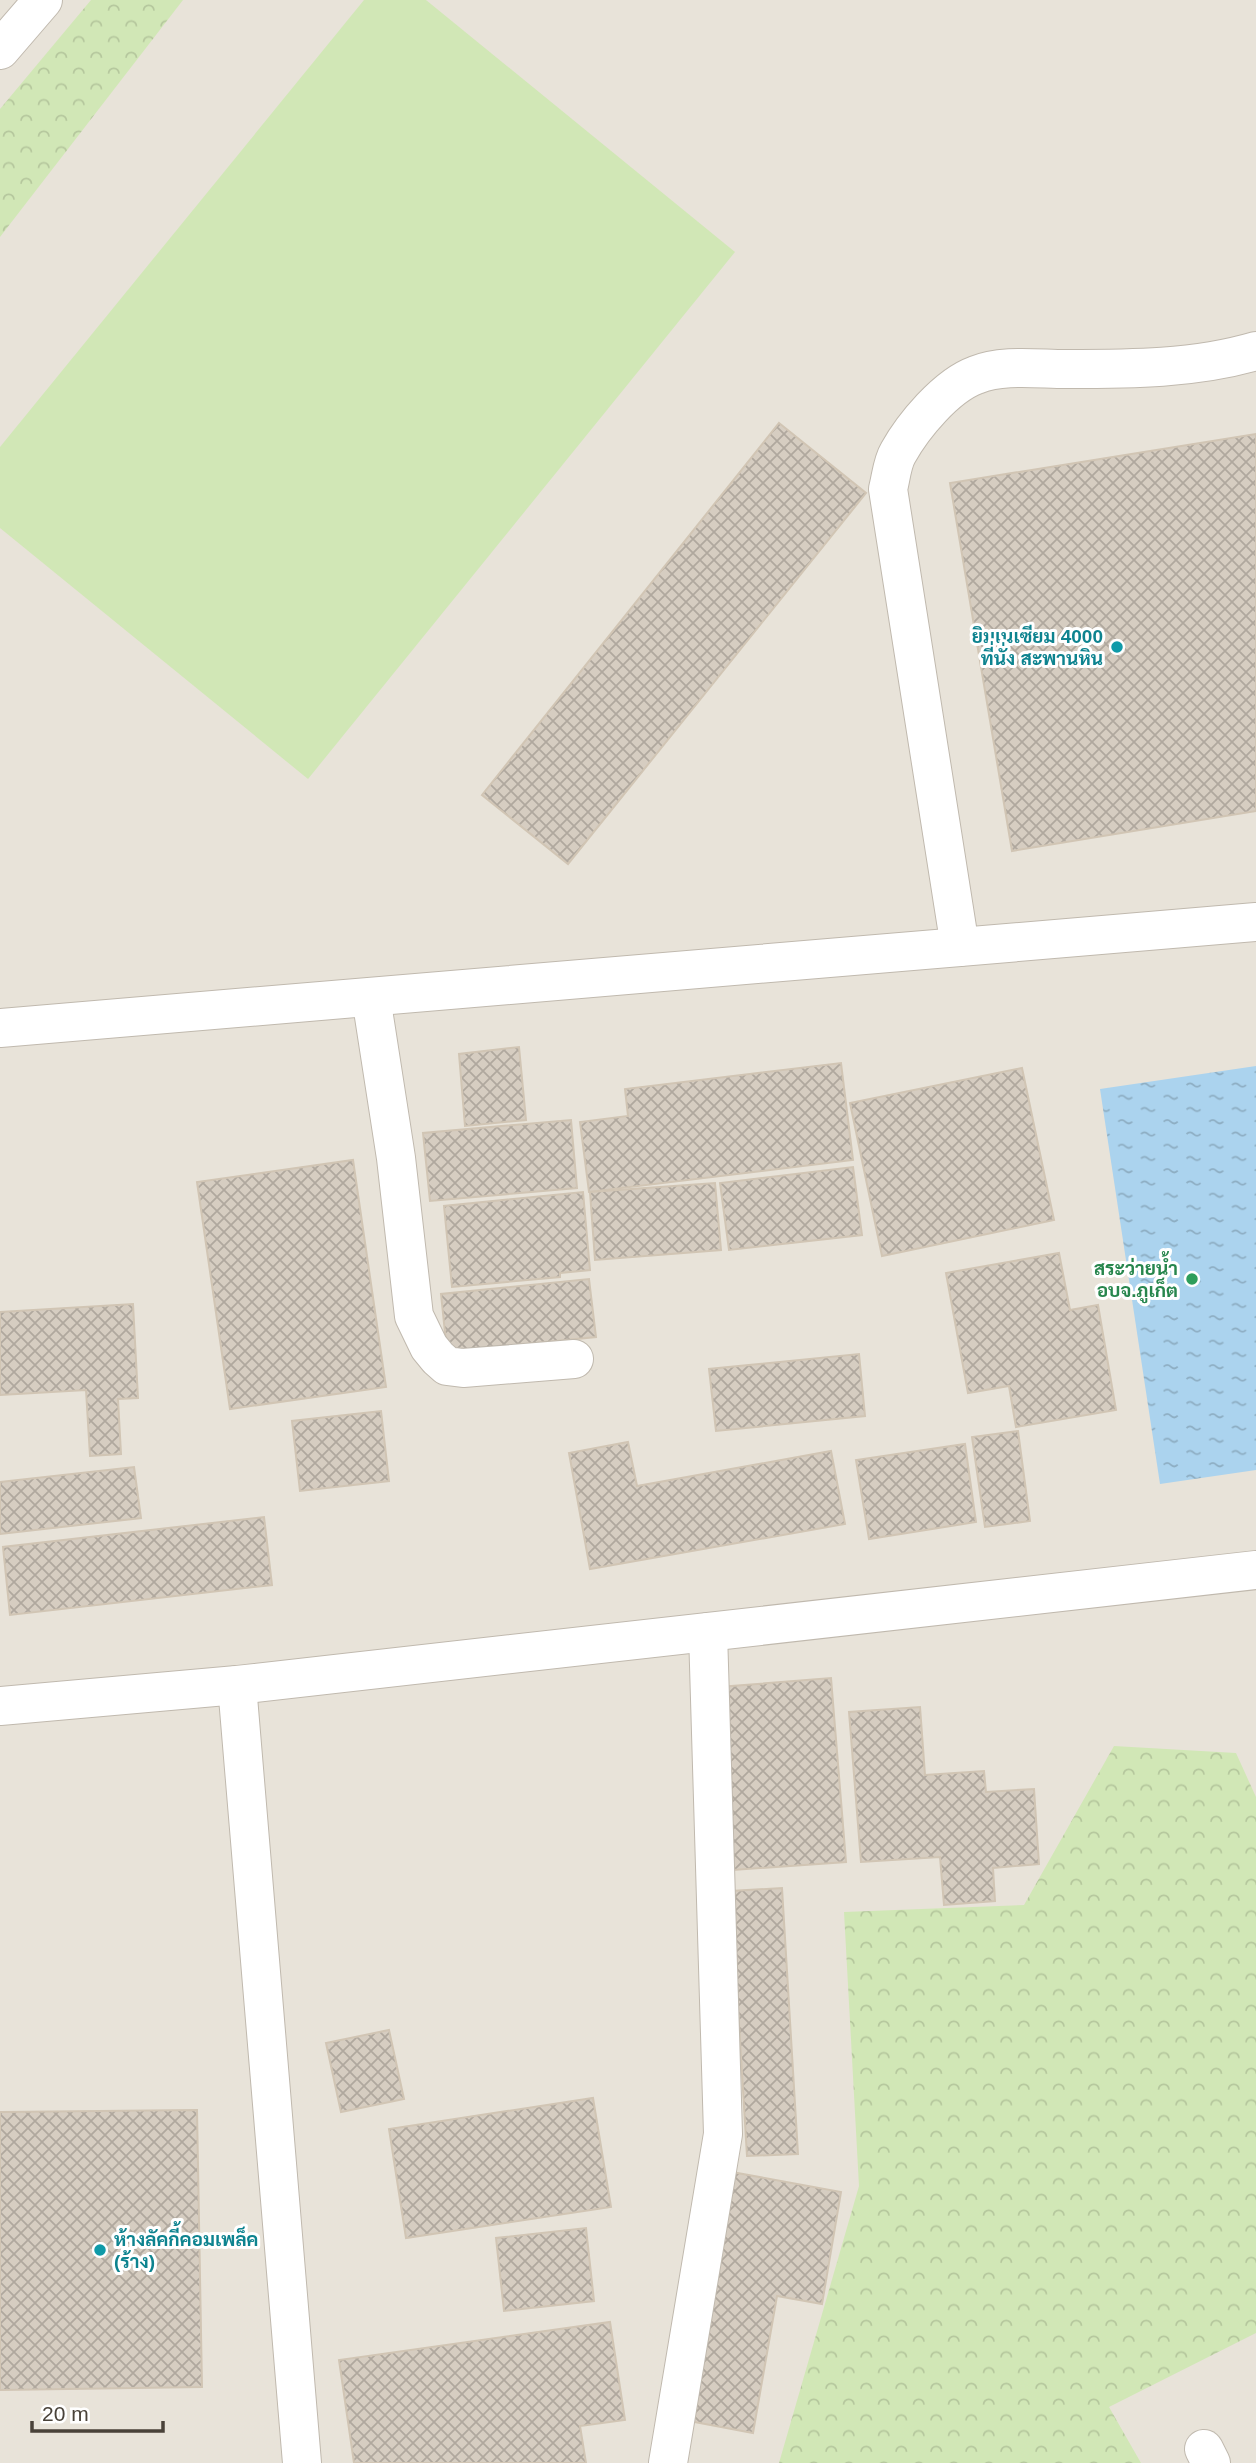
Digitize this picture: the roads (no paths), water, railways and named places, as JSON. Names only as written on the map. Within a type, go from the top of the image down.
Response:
[{"type":"street","points":[[0,50],[43,0]]},
{"type":"street","points":[[960,947],[888,489],[897,455],[922,420],[948,393],[975,375],[1006,370],[1139,368],[1225,360],[1256,351]]},
{"type":"street","points":[[0,1028],[1256,922]]},
{"type":"street","points":[[371,997],[396,1158],[414,1316],[429,1347],[447,1366],[574,1359]]},
{"type":"street","points":[[0,1706],[237,1685],[1256,1570]]},
{"type":"street","points":[[668,2463],[723,2134],[708,1632]]},
{"type":"street","points":[[237,1685],[302,2463]]},
{"type":"water","name":"สระว่ายน้ำ อบจ.ภูเก็ต","points":[[1256,1066],[1256,1470],[1160,1484],[1100,1089]]},
{"type":"place","name":"ยิมเนเซียม 4000 ที่นั่ง สะพานหิน","points":[[1117,647]]},
{"type":"place","name":"สระว่ายน้ำ อบจ.ภูเก็ต","points":[[1192,1279]]},
{"type":"place","name":"ห้างลัคกี้คอมเพล็ค (ร้าง)","points":[[100,2250]]}]
